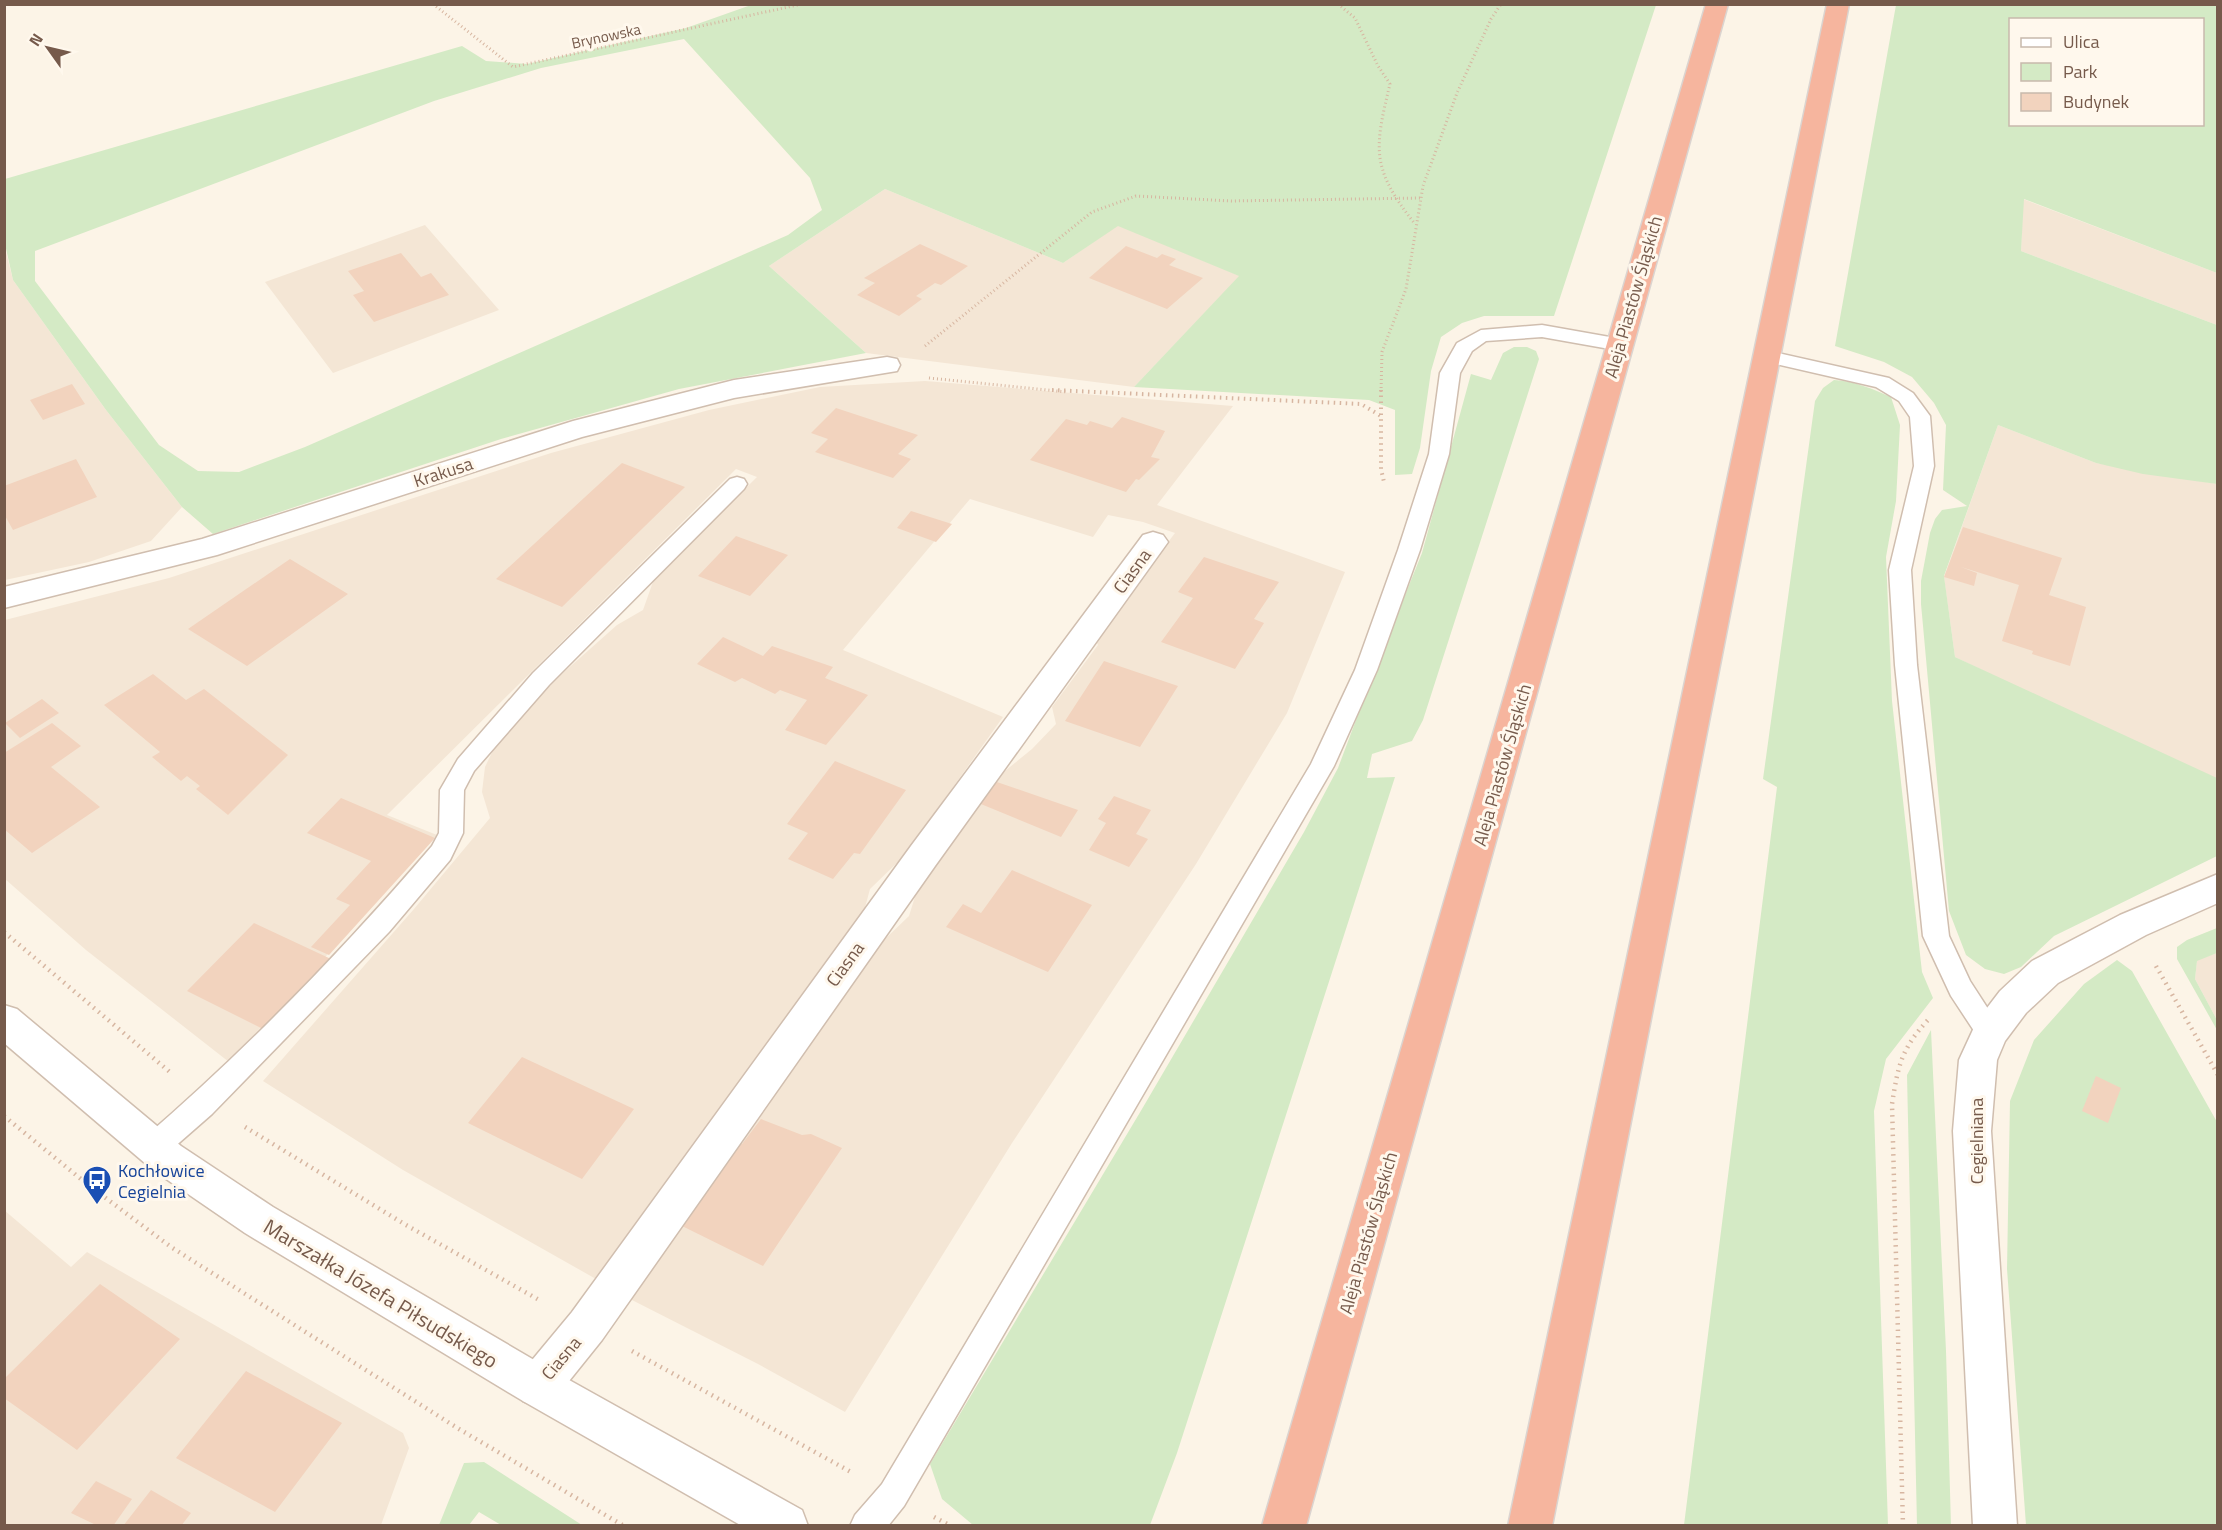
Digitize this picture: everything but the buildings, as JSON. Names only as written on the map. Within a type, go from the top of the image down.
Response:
[{"type":"highway","name":"Aleja Piastów Śląskich","points":[[1284,1526],[1621,345],[1644,256],[1718,4]]},
{"type":"highway","points":[[1530,1526],[1838,4]]},
{"type":"street","name":"Krakusa","points":[[4,598],[207,548],[573,430],[734,389],[887,365]]},
{"type":"street","name":"Ciasna","points":[[538,1386],[587,1326],[923,856],[1153,542]]},
{"type":"street","name":"Cegielniana","points":[[1995,1526],[1972,1131],[1978,1059],[1990,1032],[2013,1002],[2045,972],[2133,925],[2217,888]]},
{"type":"street","name":"Marszałka Józefa Piłsudskiego","points":[[4,1020],[154,1147],[259,1220],[538,1386],[786,1526]]},
{"type":"lane","points":[[866,1526],[893,1495],[1322,766],[1366,670],[1409,550],[1439,454],[1450,373],[1464,347],[1481,336],[1542,331],[1621,345]]},
{"type":"lane","points":[[1765,356],[1882,382],[1906,397],[1920,416],[1924,466],[1900,570],[1906,664],[1936,936],[1960,988],[1990,1032]]},
{"type":"lane","points":[[154,1147],[207,1099],[380,925],[441,853],[450,833],[452,790],[466,765],[541,679],[737,484]]},
{"type":"path","name":"Brynowska","points":[[433,4],[513,66],[802,4]]},
{"type":"path","points":[[1338,4],[1355,18],[1378,66],[1390,84],[1378,139],[1381,167],[1397,198],[1416,225]]},
{"type":"path","points":[[1409,550],[1388,501],[1381,469],[1382,352],[1406,289],[1420,198],[1457,93],[1491,19],[1501,4]]},
{"type":"path","points":[[887,365],[929,344],[1092,212],[1136,196],[1231,201],[1420,198]]},
{"type":"path","points":[[887,365],[910,376],[1070,392],[1362,404],[1381,416]]},
{"type":"path","points":[[2133,925],[2217,1075]]},
{"type":"path","points":[[4,932],[134,1044],[274,1146],[492,1274],[951,1526]]},
{"type":"path","points":[[1903,1526],[1892,1104],[1898,1065],[1914,1035],[1960,988]]},
{"type":"path","points":[[4,1116],[96,1191],[171,1247],[459,1429],[624,1526]]},
{"type":"shaded area","points":[[885,189],[1063,263],[1118,225],[1240,276],[1134,387],[866,353],[769,266]]},
{"type":"shaded area","points":[[2023,199],[2217,273],[2217,325],[2021,251]]},
{"type":"shaded area","points":[[425,225],[499,310],[333,373],[265,282]]},
{"type":"shaded area","points":[[4,244],[13,280],[106,410],[182,507],[151,541],[89,562],[5,580]]},
{"type":"shaded area","points":[[925,381],[1233,406],[1157,505],[1345,572],[1287,713],[1196,864],[1012,1143],[845,1412],[758,1364],[628,1298],[883,941],[909,916],[919,884],[994,780],[1032,749],[1056,724],[1052,707],[1098,645],[1095,639],[1175,533],[1143,522],[1108,515],[1093,537],[970,499],[843,650],[1003,717],[904,856],[870,889],[863,915],[596,1279],[403,1170],[263,1081],[414,909],[490,818],[482,792],[485,767],[499,738],[563,673],[617,625],[643,610],[654,579],[757,477],[736,469],[387,815],[437,835],[229,1062],[86,950],[5,879],[5,620],[169,578],[551,453],[709,410],[820,387]]},
{"type":"shaded area","points":[[1998,425],[2096,463],[2217,484],[2217,784],[1955,657],[1944,577]]},
{"type":"shaded area","points":[[2217,953],[2217,1020],[2195,979],[2197,960]]},
{"type":"shaded area","points":[[4,1210],[71,1267],[87,1252],[403,1433],[409,1448],[381,1525],[5,1525]]},
{"type":"green space","points":[[751,4],[1656,5],[1554,316],[1484,316],[1462,323],[1441,337],[1431,371],[1420,448],[1412,474],[1395,475],[1395,410],[1369,400],[1134,387],[1239,276],[1118,226],[1063,263],[885,189],[769,266],[866,353],[679,389],[501,439],[213,534],[182,507],[106,410],[13,280],[5,244],[5,179],[462,46],[486,61],[527,64],[686,28]],"holes":[[[684,39],[810,178],[822,210],[788,235],[305,447],[239,472],[198,471],[159,445],[35,281],[35,251],[434,101],[541,68]]]},
{"type":"green space","points":[[1896,5],[2217,5],[2217,273],[2024,199],[2021,251],[2217,325],[2217,484],[2143,474],[2096,463],[1998,425],[1944,576],[1955,657],[2217,778],[2217,856],[2054,936],[2021,967],[2004,974],[1985,969],[1966,955],[1949,911],[1921,604],[1921,581],[1935,519],[1942,510],[1967,506],[1943,490],[1946,425],[1934,403],[1912,377],[1884,362],[1835,346]]},
{"type":"green space","points":[[1514,347],[1527,347],[1536,351],[1539,359],[1423,720],[1412,741],[1372,754],[1367,778],[1395,777],[1177,1453],[1150,1525],[973,1525],[942,1499],[930,1464],[1142,1109],[1304,832],[1338,768],[1422,553],[1471,374],[1491,380],[1503,353]]},
{"type":"green space","points":[[1834,380],[1870,388],[1891,397],[1900,425],[1896,501],[1886,557],[1892,701],[1922,972],[1933,998],[1886,1059],[1874,1111],[1888,1525],[1684,1525],[1777,787],[1763,779],[1815,401],[1823,388]]},
{"type":"green space","points":[[2217,928],[2217,953],[2197,961],[2195,979],[2217,1020],[2217,1030],[2177,959],[2177,947],[2187,940]]},
{"type":"green space","points":[[2117,960],[2132,971],[2217,1122],[2217,1525],[2026,1525],[2007,1269],[2010,1101],[2034,1040],[2084,984]]},
{"type":"green space","points":[[1931,1030],[1946,1351],[1951,1526],[1917,1525],[1907,1075]]},
{"type":"green space","points":[[484,1462],[582,1525],[501,1525],[479,1512],[469,1525],[439,1525],[464,1463]]},
{"type":"place","name":"Kochłowice Cegielnia","points":[[97,1206]]}]
